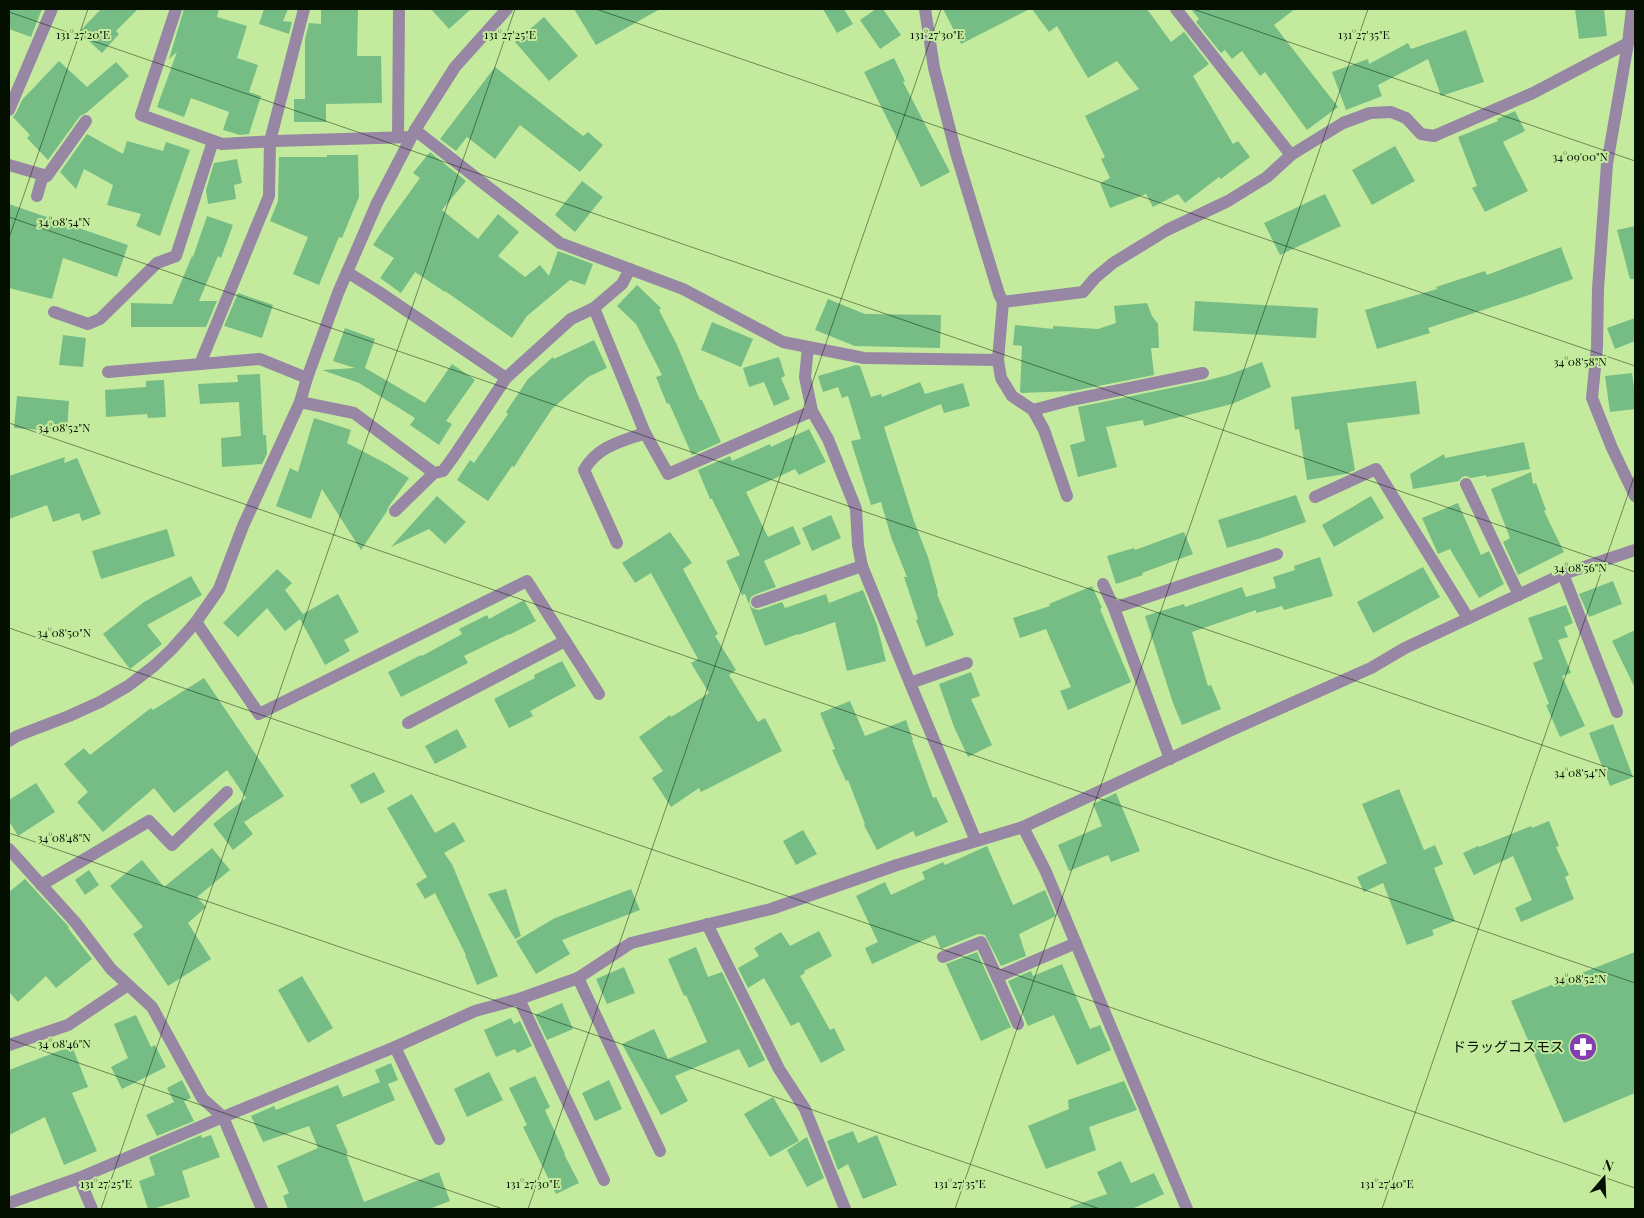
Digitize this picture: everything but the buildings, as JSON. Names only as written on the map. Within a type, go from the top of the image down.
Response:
[{"type":"street","points":[[9,110],[52,9]]},
{"type":"street","points":[[176,9],[141,115],[222,144],[408,134],[560,243],[683,289],[783,342],[864,358],[998,360]]},
{"type":"street","points":[[200,364],[269,196],[270,141],[304,9]]},
{"type":"street","points":[[399,9],[408,134]]},
{"type":"street","points":[[9,741],[16,736],[100,702],[128,686],[172,649],[196,622],[219,589],[243,526],[300,402],[307,378],[347,272],[408,134],[455,67],[507,9]]},
{"type":"street","points":[[925,9],[934,68],[953,144],[1003,302],[998,360],[1001,378],[1012,396],[1033,410],[1044,430],[1067,496]]},
{"type":"street","points":[[1176,9],[1291,155]]},
{"type":"street","points":[[1632,9],[1607,164],[1598,289],[1598,347],[1592,398],[1612,448],[1635,496]]},
{"type":"street","points":[[1003,302],[1083,292],[1113,262],[1167,230],[1228,201],[1267,177],[1291,155],[1343,122],[1370,113],[1391,112],[1406,118],[1422,134],[1434,136],[1533,93],[1628,43]]},
{"type":"street","points":[[9,165],[47,176],[86,121]]},
{"type":"street","points":[[54,312],[88,324],[100,319],[157,263],[176,256],[213,141]]},
{"type":"street","points":[[37,196],[43,175]]},
{"type":"street","points":[[395,511],[434,473],[443,471],[506,378],[571,319],[594,308],[622,284],[630,269]]},
{"type":"street","points":[[347,272],[506,378]]},
{"type":"street","points":[[594,308],[645,433],[668,474],[812,411]]},
{"type":"street","points":[[808,347],[805,377],[812,411],[828,440],[856,509],[858,545],[862,566],[976,841]]},
{"type":"street","points":[[108,372],[260,359],[307,378]]},
{"type":"street","points":[[1033,410],[1071,400],[1203,374]]},
{"type":"street","points":[[300,402],[354,414],[434,473]]},
{"type":"street","points":[[617,543],[584,470],[590,460],[608,446],[645,433]]},
{"type":"street","points":[[1315,497],[1376,469],[1468,618]]},
{"type":"street","points":[[1466,484],[1519,594]]},
{"type":"street","points":[[10,1199],[79,1178],[223,1116],[395,1047],[475,1011],[519,999],[578,978],[630,943],[771,909],[897,865],[1023,827],[1371,668],[1405,648],[1563,574],[1635,550]]},
{"type":"street","points":[[1114,608],[1277,554]]},
{"type":"street","points":[[757,602],[862,566]]},
{"type":"street","points":[[1563,574],[1617,712]]},
{"type":"street","points":[[196,622],[259,714],[527,581],[599,694]]},
{"type":"street","points":[[1103,584],[1114,608],[1170,759]]},
{"type":"street","points":[[408,723],[565,641]]},
{"type":"street","points":[[910,683],[967,663]]},
{"type":"street","points":[[41,885],[149,821],[172,845],[227,792]]},
{"type":"street","points":[[1023,827],[1046,872],[1188,1209]]},
{"type":"street","points":[[9,850],[75,922],[111,969],[152,1007],[202,1098],[223,1116],[262,1209]]},
{"type":"street","points":[[706,924],[779,1070],[805,1109],[845,1209]]},
{"type":"street","points":[[943,957],[981,942],[1018,1024]]},
{"type":"street","points":[[997,977],[1076,943]]},
{"type":"street","points":[[578,978],[660,1151]]},
{"type":"street","points":[[9,1045],[68,1025],[128,985]]},
{"type":"street","points":[[519,999],[604,1180]]},
{"type":"street","points":[[395,1047],[439,1139]]},
{"type":"street","points":[[79,1178],[92,1209]]},
{"type":"place","name":"ドラッグコスモス","points":[[1583,1047]]}]
